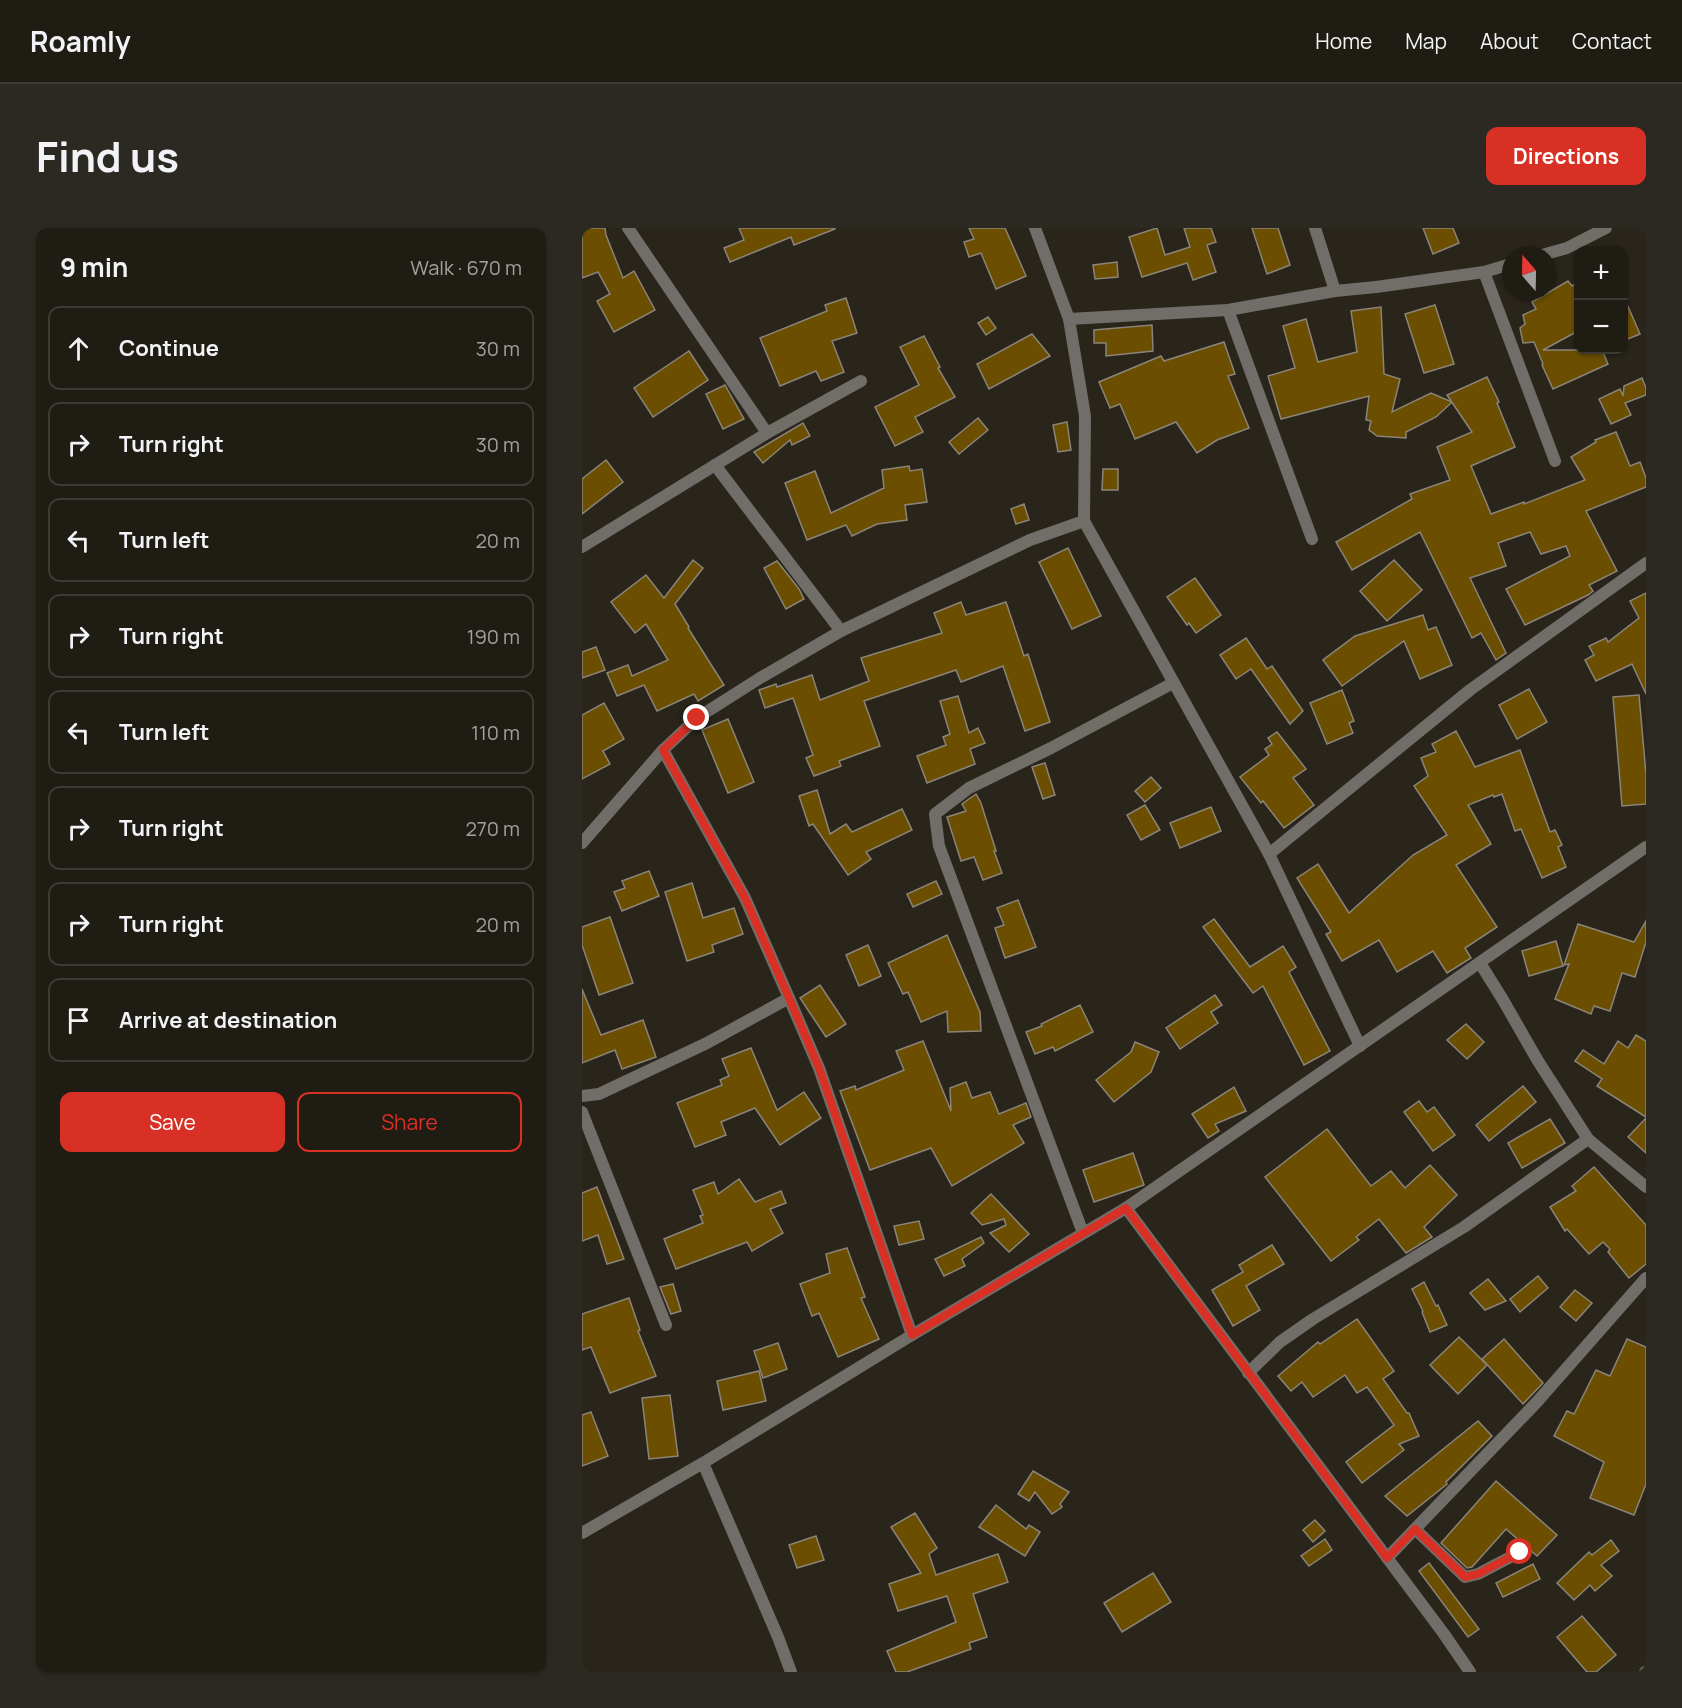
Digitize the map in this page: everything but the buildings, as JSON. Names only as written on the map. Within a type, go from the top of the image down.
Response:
[{"type":"street","points":[[628,228],[767,433]]},
{"type":"street","points":[[1035,228],[1069,319],[1085,416],[1084,521],[1269,854],[1360,1046]]},
{"type":"street","points":[[1315,228],[1335,291]]},
{"type":"street","points":[[1556,251],[1567,248],[1599,230]]},
{"type":"street","points":[[1069,319],[1228,310],[1335,291],[1376,288],[1484,272],[1502,267]]},
{"type":"street","points":[[1484,272],[1555,461]]},
{"type":"street","points":[[1228,310],[1312,539]]},
{"type":"street","points":[[582,547],[767,433],[861,381]]},
{"type":"street","points":[[715,465],[841,631]]},
{"type":"street","points":[[582,843],[663,750],[697,718],[841,631],[1030,540],[1084,521]]},
{"type":"street","points":[[1269,854],[1470,690],[1646,562]]},
{"type":"street","points":[[1083,1233],[939,846],[935,814],[969,788],[1062,743],[1173,683]]},
{"type":"street","points":[[663,750],[745,898],[819,1068],[912,1335]]},
{"type":"street","points":[[582,1533],[703,1463],[1126,1208],[1646,848]]},
{"type":"street","points":[[1480,963],[1538,1061],[1588,1139],[1646,1187]]},
{"type":"street","points":[[582,1096],[599,1094],[707,1043],[789,998]]},
{"type":"street","points":[[582,1112],[666,1325]]},
{"type":"street","points":[[1248,1373],[1280,1342],[1313,1319],[1464,1227],[1588,1139]]},
{"type":"street","points":[[1126,1208],[1470,1672]]},
{"type":"street","points":[[1387,1558],[1536,1403],[1646,1278]]},
{"type":"street","points":[[703,1463],[770,1617],[791,1672]]},
{"type":"street","points":[[1415,1529],[1465,1577],[1478,1574],[1520,1552]]},
{"type":"route","points":[[697,718],[663,750],[745,898],[819,1068],[912,1335],[1126,1208],[1387,1558],[1415,1529],[1465,1577],[1478,1574],[1520,1552]]}]
